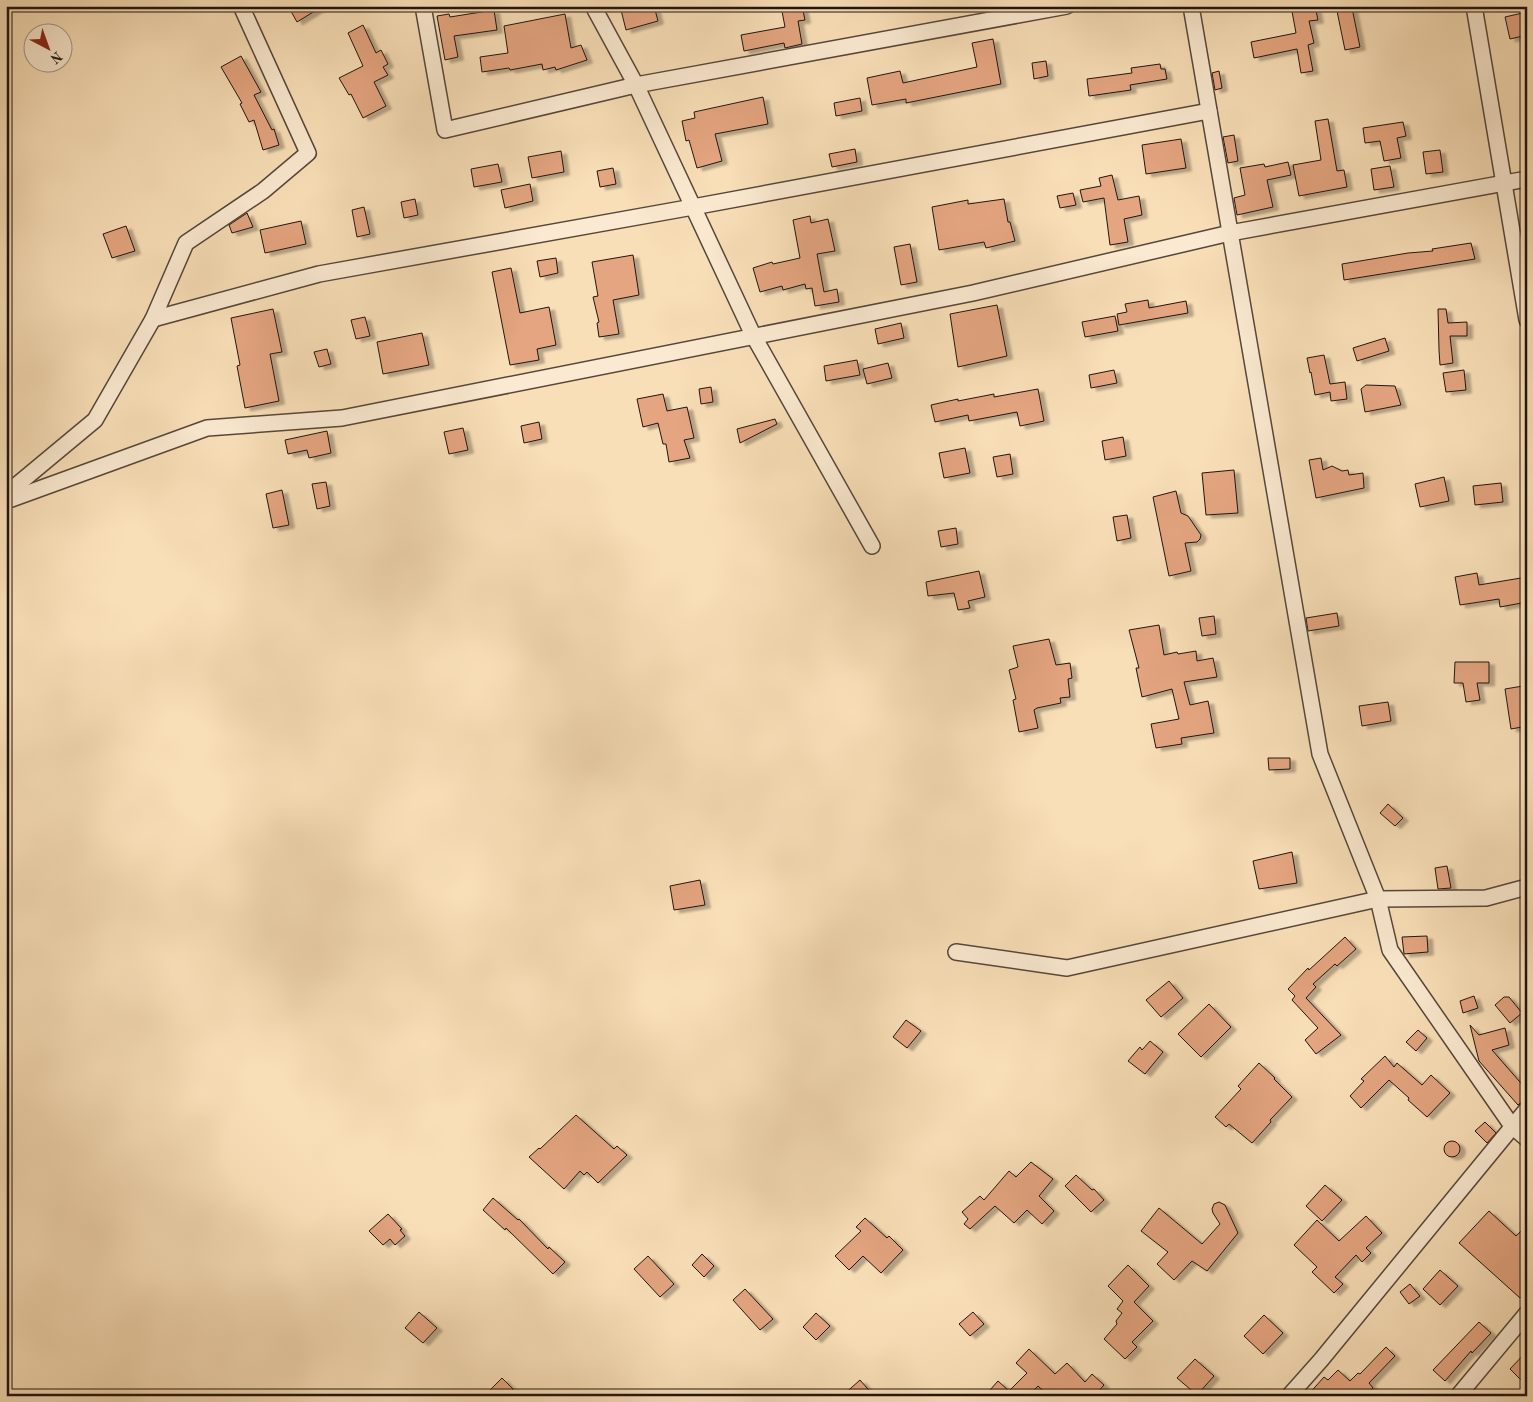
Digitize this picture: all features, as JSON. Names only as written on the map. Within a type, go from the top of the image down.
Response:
[{"type":"street","points":[[6,494],[95,420],[153,319],[186,243],[262,191],[308,153],[241,6]]},
{"type":"street","points":[[423,6],[445,130],[636,85],[1067,6]]},
{"type":"street","points":[[593,6],[636,85],[753,335],[872,546]]},
{"type":"street","points":[[1191,6],[1320,754],[1378,899],[1390,950],[1512,1126],[1527,1139]]},
{"type":"street","points":[[1474,6],[1527,320]]},
{"type":"street","points":[[153,319],[319,274],[1209,111]]},
{"type":"street","points":[[6,500],[207,428],[342,418],[753,335],[973,293],[1230,233],[1527,179]]},
{"type":"street","points":[[956,952],[1067,968],[1378,899],[1486,898],[1527,887]]},
{"type":"street","points":[[1289,1396],[1321,1360],[1527,1109]]},
{"type":"street","points":[[1458,1396],[1527,1313]]},
{"type":"building","points":[[288,6],[323,6],[297,22]]},
{"type":"building","points":[[620,6],[654,6],[658,21],[626,30]]},
{"type":"building","points":[[781,6],[802,6],[805,20],[798,21],[802,44],[785,48],[784,43],[744,51],[741,35],[785,27]]},
{"type":"building","points":[[1291,6],[1315,6],[1318,20],[1309,21],[1314,43],[1308,45],[1313,71],[1301,73],[1297,49],[1254,58],[1251,42],[1296,33]]},
{"type":"building","points":[[1352,8],[1360,47],[1345,50],[1337,11]]},
{"type":"building","points":[[494,10],[497,30],[454,36],[458,57],[445,60],[437,16],[449,14],[450,17]]},
{"type":"building","points":[[1527,12],[1527,35],[1510,39],[1505,17]]},
{"type":"building","points":[[565,14],[571,48],[581,45],[587,60],[556,70],[555,67],[543,70],[542,64],[510,70],[509,68],[482,72],[480,57],[508,53],[504,26]]},
{"type":"building","points":[[363,25],[376,53],[381,50],[388,64],[383,67],[388,75],[374,82],[386,106],[363,118],[351,94],[349,95],[339,78],[363,66],[348,33]]},
{"type":"building","points":[[993,39],[1001,84],[906,103],[906,99],[872,105],[867,78],[900,71],[903,83],[977,67],[972,43]]},
{"type":"building","points":[[241,56],[261,92],[254,95],[272,130],[274,129],[279,145],[263,150],[254,120],[249,122],[240,104],[242,103],[221,67]]},
{"type":"building","points":[[1046,61],[1048,76],[1034,79],[1032,63]]},
{"type":"building","points":[[1160,64],[1161,69],[1165,69],[1167,79],[1130,85],[1131,90],[1089,96],[1087,79],[1132,73],[1131,68]]},
{"type":"building","points":[[1219,71],[1222,88],[1215,90],[1212,73]]},
{"type":"building","points":[[763,97],[768,124],[715,134],[722,161],[697,168],[689,140],[686,141],[682,121],[695,118],[694,112]]},
{"type":"building","points":[[860,98],[862,111],[836,116],[834,103]]},
{"type":"building","points":[[1328,119],[1337,171],[1344,170],[1347,187],[1299,196],[1293,165],[1321,160],[1315,121]]},
{"type":"building","points":[[1403,122],[1406,136],[1397,138],[1401,158],[1384,161],[1380,141],[1365,143],[1363,128]]},
{"type":"building","points":[[1234,135],[1238,161],[1228,163],[1223,137]]},
{"type":"building","points":[[1181,139],[1186,168],[1146,174],[1142,145]]},
{"type":"building","points":[[855,149],[857,162],[832,167],[829,154]]},
{"type":"building","points":[[1440,150],[1443,172],[1426,174],[1423,152]]},
{"type":"building","points":[[561,151],[564,172],[532,178],[528,157]]},
{"type":"building","points":[[1288,162],[1291,175],[1267,180],[1273,207],[1237,215],[1234,198],[1245,195],[1240,168],[1264,164],[1265,167]]},
{"type":"building","points":[[498,164],[502,182],[474,187],[471,169]]},
{"type":"building","points":[[1390,166],[1394,187],[1374,190],[1371,169]]},
{"type":"building","points":[[613,168],[616,184],[600,187],[597,171]]},
{"type":"building","points":[[1112,175],[1118,200],[1139,196],[1142,215],[1124,219],[1128,242],[1110,245],[1104,198],[1083,202],[1080,190],[1101,186],[1099,178]]},
{"type":"building","points":[[530,184],[533,201],[505,208],[501,190]]},
{"type":"building","points":[[1073,193],[1076,205],[1060,208],[1057,196]]},
{"type":"building","points":[[415,199],[418,215],[404,218],[401,202]]},
{"type":"building","points":[[1004,199],[1008,222],[1010,222],[1015,241],[986,248],[984,242],[939,250],[932,207],[968,200],[968,204]]},
{"type":"building","points":[[364,207],[370,234],[357,237],[352,210]]},
{"type":"building","points":[[247,213],[253,227],[232,233],[229,225]]},
{"type":"building","points":[[810,216],[811,223],[828,219],[835,251],[817,254],[824,292],[837,289],[839,302],[815,306],[812,288],[806,289],[805,284],[783,290],[782,286],[760,292],[753,268],[772,262],[773,264],[800,258],[793,220]]},
{"type":"building","points":[[301,221],[306,244],[265,253],[260,230]]},
{"type":"building","points":[[126,226],[135,251],[112,258],[103,234]]},
{"type":"building","points":[[1471,243],[1475,259],[1344,280],[1342,264],[1408,253],[1433,251],[1432,249]]},
{"type":"building","points":[[910,244],[917,282],[901,285],[894,247]]},
{"type":"building","points":[[633,255],[639,295],[613,300],[619,334],[599,337],[597,323],[599,322],[593,297],[598,296],[592,262]]},
{"type":"building","points":[[556,258],[558,273],[540,277],[537,261]]},
{"type":"building","points":[[511,268],[520,313],[549,307],[556,345],[537,349],[539,360],[510,365],[492,272]]},
{"type":"building","points":[[1148,300],[1149,308],[1186,301],[1188,313],[1119,325],[1117,314],[1127,312],[1125,304]]},
{"type":"building","points":[[997,305],[1007,356],[958,367],[950,314]]},
{"type":"building","points":[[273,309],[282,352],[270,354],[279,401],[245,408],[237,366],[240,365],[231,318]]},
{"type":"building","points":[[1438,309],[1446,309],[1448,323],[1467,322],[1467,336],[1450,336],[1453,363],[1440,365]]},
{"type":"building","points":[[1115,316],[1118,331],[1085,337],[1082,322]]},
{"type":"building","points":[[365,317],[370,336],[356,339],[351,320]]},
{"type":"building","points":[[901,323],[904,338],[878,344],[875,329]]},
{"type":"building","points":[[422,333],[429,365],[383,374],[377,342]]},
{"type":"building","points":[[1385,338],[1389,351],[1357,361],[1353,348]]},
{"type":"building","points":[[327,349],[331,364],[319,367],[314,352]]},
{"type":"building","points":[[1324,355],[1330,384],[1345,382],[1347,399],[1331,401],[1330,392],[1315,395],[1307,358]]},
{"type":"building","points":[[857,360],[860,375],[826,381],[824,366]]},
{"type":"building","points":[[888,363],[892,378],[867,384],[863,369]]},
{"type":"building","points":[[1114,370],[1117,383],[1091,388],[1089,375]]},
{"type":"building","points":[[1464,370],[1466,390],[1446,392],[1443,373]]},
{"type":"building","points":[[1366,385],[1395,386],[1401,405],[1365,412],[1361,389]]},
{"type":"building","points":[[711,387],[713,402],[701,404],[699,389]]},
{"type":"building","points":[[1038,389],[1044,421],[1020,426],[1017,412],[969,421],[968,415],[935,422],[931,405],[958,399],[958,401],[994,394],[994,397]]},
{"type":"building","points":[[663,394],[667,411],[687,407],[694,438],[684,440],[690,458],[669,462],[666,444],[663,444],[658,423],[643,427],[637,399]]},
{"type":"building","points":[[775,419],[777,424],[740,443],[737,429]]},
{"type":"building","points":[[539,422],[542,439],[524,443],[521,426]]},
{"type":"building","points":[[463,428],[468,450],[449,454],[444,432]]},
{"type":"building","points":[[327,431],[331,453],[309,458],[307,450],[288,454],[285,440]]},
{"type":"building","points":[[1123,437],[1126,456],[1105,460],[1102,441]]},
{"type":"building","points":[[965,448],[970,473],[944,478],[939,453]]},
{"type":"building","points":[[1010,454],[1013,474],[997,477],[993,457]]},
{"type":"building","points":[[1321,458],[1323,470],[1332,466],[1342,471],[1348,470],[1349,475],[1363,473],[1364,488],[1316,498],[1309,460]]},
{"type":"building","points":[[1234,470],[1238,513],[1206,515],[1202,473]]},
{"type":"building","points":[[1444,477],[1449,501],[1420,507],[1415,484]]},
{"type":"building","points":[[326,482],[330,506],[317,509],[312,484]]},
{"type":"building","points":[[1501,483],[1503,502],[1475,505],[1473,486]]},
{"type":"building","points":[[282,490],[289,525],[273,528],[266,494]]},
{"type":"building","points":[[1176,491],[1181,513],[1188,516],[1201,535],[1197,542],[1185,543],[1191,571],[1169,576],[1153,497]]},
{"type":"building","points":[[1127,515],[1131,538],[1117,541],[1113,517]]},
{"type":"building","points":[[956,528],[958,544],[941,547],[938,531]]},
{"type":"building","points":[[979,571],[985,597],[968,601],[970,608],[958,610],[954,593],[928,596],[926,582]]},
{"type":"building","points":[[1477,573],[1479,585],[1527,577],[1527,602],[1500,607],[1499,599],[1460,605],[1455,577]]},
{"type":"building","points":[[1337,613],[1339,626],[1308,631],[1306,618]]},
{"type":"building","points":[[1214,616],[1216,634],[1202,636],[1199,618]]},
{"type":"building","points":[[1159,625],[1164,655],[1196,651],[1197,661],[1213,658],[1217,677],[1184,682],[1190,705],[1208,701],[1214,733],[1181,738],[1182,744],[1156,748],[1151,724],[1179,719],[1172,689],[1142,697],[1136,668],[1139,668],[1129,630]]},
{"type":"building","points":[[1049,639],[1056,665],[1070,663],[1072,678],[1068,679],[1070,697],[1060,698],[1061,703],[1034,710],[1038,728],[1019,732],[1013,700],[1016,699],[1009,670],[1018,667],[1013,646]]},
{"type":"building","points":[[1455,662],[1489,662],[1489,683],[1477,683],[1480,700],[1466,702],[1463,683],[1454,683]]},
{"type":"building","points":[[1523,686],[1527,709],[1527,726],[1511,729],[1505,689]]},
{"type":"building","points":[[1388,702],[1391,721],[1362,726],[1359,706]]},
{"type":"building","points":[[1268,758],[1290,758],[1290,769],[1269,770]]},
{"type":"building","points":[[1388,804],[1403,818],[1395,826],[1380,813]]},
{"type":"building","points":[[1292,852],[1297,883],[1259,889],[1253,861]]},
{"type":"building","points":[[1447,866],[1451,888],[1438,889],[1435,868]]},
{"type":"building","points":[[700,880],[705,905],[674,910],[670,886]]},
{"type":"building","points":[[1427,936],[1428,952],[1404,954],[1402,937]]},
{"type":"building","points":[[1345,937],[1356,949],[1337,966],[1335,964],[1313,984],[1316,987],[1306,998],[1341,1035],[1316,1054],[1305,1040],[1318,1028],[1292,1000],[1295,996],[1288,989],[1308,968],[1309,970]]},
{"type":"building","points":[[1169,981],[1183,998],[1161,1017],[1146,1000]]},
{"type":"building","points":[[1474,996],[1478,1008],[1463,1013],[1460,1001]]},
{"type":"building","points":[[1504,997],[1509,997],[1522,1013],[1510,1023],[1495,1005]]},
{"type":"building","points":[[1209,1004],[1231,1027],[1201,1057],[1178,1034]]},
{"type":"building","points":[[906,1020],[921,1031],[907,1048],[893,1037]]},
{"type":"building","points":[[1470,1025],[1479,1035],[1505,1028],[1509,1045],[1492,1050],[1527,1090],[1527,1097],[1518,1105],[1479,1061]]},
{"type":"building","points":[[1418,1030],[1427,1038],[1416,1051],[1406,1042]]},
{"type":"building","points":[[1150,1041],[1163,1052],[1145,1074],[1128,1061],[1140,1047],[1142,1050]]},
{"type":"building","points":[[1385,1056],[1394,1067],[1397,1063],[1422,1085],[1431,1075],[1450,1093],[1427,1117],[1389,1080],[1361,1108],[1350,1096],[1364,1081],[1361,1079]]},
{"type":"building","points":[[1259,1063],[1292,1097],[1270,1120],[1271,1122],[1252,1143],[1229,1124],[1226,1127],[1215,1117],[1241,1089],[1238,1086]]},
{"type":"building","points":[[576,1115],[614,1149],[617,1146],[627,1155],[598,1183],[587,1172],[584,1175],[580,1171],[564,1189],[529,1157]]},
{"type":"building","points":[[1485,1122],[1496,1133],[1487,1143],[1475,1131]]},
{"type":"building","points":[[1452,1141],[1460,1149],[1452,1157],[1444,1149]]},
{"type":"building","points":[[1031,1162],[1053,1179],[1039,1196],[1054,1211],[1042,1224],[1027,1210],[1014,1223],[995,1206],[970,1229],[964,1224],[968,1219],[962,1212],[980,1196],[984,1200],[1009,1171],[1016,1177]]},
{"type":"building","points":[[1076,1175],[1092,1190],[1094,1189],[1104,1200],[1091,1212],[1065,1186]]},
{"type":"building","points":[[1325,1185],[1342,1200],[1322,1221],[1306,1206]]},
{"type":"building","points":[[493,1198],[519,1219],[548,1249],[549,1247],[565,1262],[553,1274],[506,1228],[505,1230],[483,1210]]},
{"type":"building","points":[[1219,1202],[1225,1205],[1238,1233],[1207,1271],[1192,1261],[1174,1280],[1157,1264],[1168,1252],[1141,1231],[1159,1208],[1202,1244],[1220,1224],[1212,1209],[1214,1204]]},
{"type":"building","points":[[1489,1211],[1516,1236],[1527,1225],[1527,1291],[1520,1298],[1459,1243]]},
{"type":"building","points":[[388,1214],[402,1229],[400,1230],[405,1236],[395,1245],[390,1239],[383,1245],[369,1231]]},
{"type":"building","points":[[1366,1216],[1382,1233],[1366,1248],[1371,1253],[1362,1262],[1356,1255],[1335,1277],[1343,1284],[1334,1293],[1312,1272],[1317,1267],[1294,1245],[1317,1220],[1339,1241]]},
{"type":"building","points":[[865,1218],[887,1238],[889,1236],[903,1250],[881,1273],[863,1256],[849,1270],[835,1256],[861,1231],[856,1227]]},
{"type":"building","points":[[702,1254],[714,1266],[704,1277],[692,1265]]},
{"type":"building","points":[[648,1256],[674,1284],[660,1297],[634,1269]]},
{"type":"building","points":[[1128,1265],[1149,1286],[1134,1302],[1153,1321],[1132,1342],[1137,1347],[1125,1359],[1104,1339],[1117,1324],[1116,1321],[1122,1313],[1117,1309],[1123,1301],[1108,1286]]},
{"type":"building","points":[[1440,1270],[1458,1286],[1440,1305],[1423,1289]]},
{"type":"building","points":[[1410,1284],[1420,1296],[1409,1304],[1400,1292]]},
{"type":"building","points":[[745,1289],[773,1319],[760,1330],[733,1300]]},
{"type":"building","points":[[419,1312],[437,1328],[423,1343],[405,1328]]},
{"type":"building","points":[[973,1312],[984,1324],[970,1336],[959,1324]]},
{"type":"building","points":[[816,1313],[830,1326],[816,1340],[803,1327]]},
{"type":"building","points":[[1264,1315],[1283,1333],[1263,1354],[1244,1336]]},
{"type":"building","points":[[1479,1322],[1491,1333],[1472,1353],[1471,1351],[1445,1381],[1433,1370]]},
{"type":"building","points":[[1386,1347],[1395,1356],[1369,1383],[1373,1388],[1365,1396],[1307,1396],[1324,1377],[1328,1380],[1338,1370],[1350,1381],[1358,1373],[1360,1374]]},
{"type":"building","points":[[1029,1349],[1055,1374],[1067,1363],[1085,1382],[1092,1374],[1104,1385],[1097,1393],[1099,1396],[1049,1396],[1038,1386],[1028,1396],[996,1396],[990,1390],[998,1381],[1009,1391],[1027,1373],[1016,1363]]},
{"type":"building","points":[[1527,1351],[1527,1386],[1510,1369]]},
{"type":"building","points":[[1195,1359],[1214,1376],[1197,1395],[1177,1378]]},
{"type":"building","points":[[502,1378],[513,1389],[506,1396],[484,1396]]},
{"type":"building","points":[[860,1380],[874,1396],[842,1396]]}]
